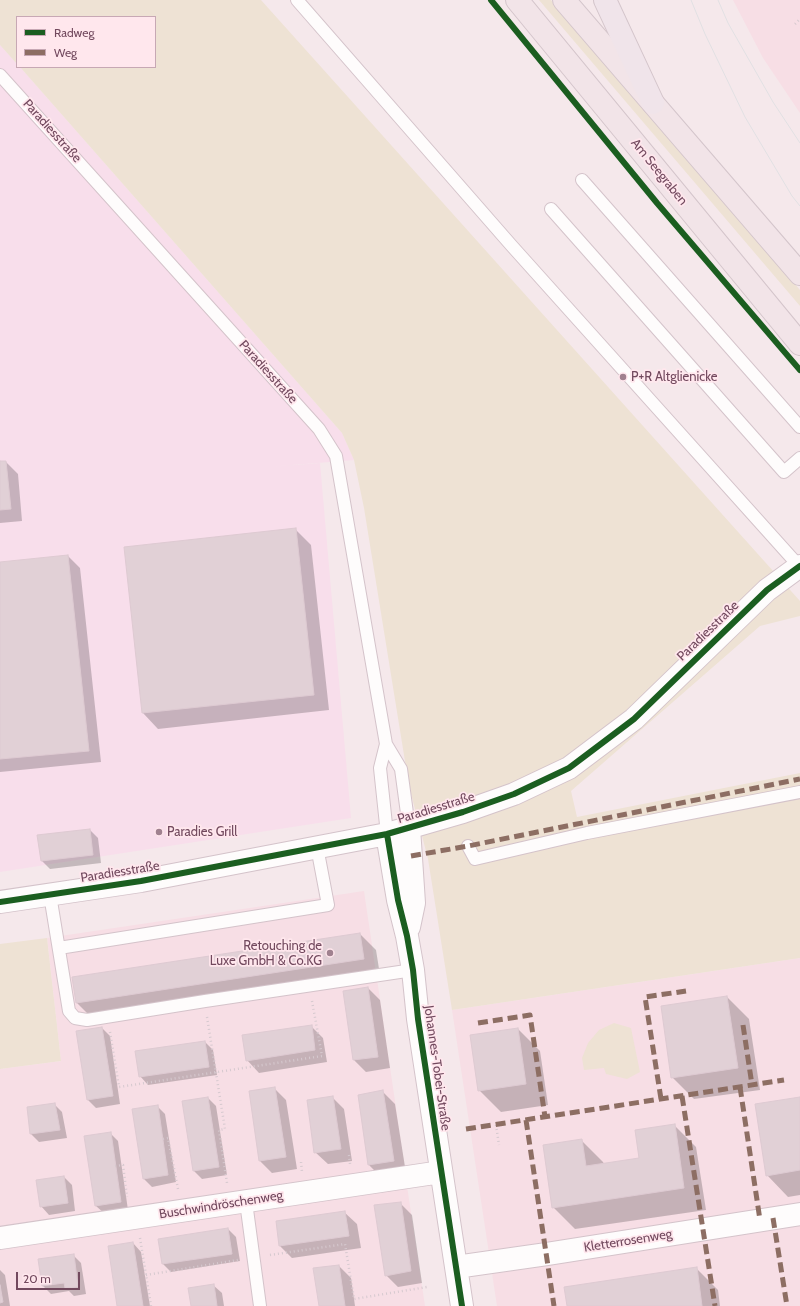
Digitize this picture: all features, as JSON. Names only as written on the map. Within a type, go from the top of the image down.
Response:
[{"type":"highway","points":[[605,0],[653,104]]},
{"type":"main road","name":"Am Seegraben","points":[[517,0],[800,344]]},
{"type":"main road","points":[[564,0],[800,274]]},
{"type":"street","name":"Paradiesstraße","points":[[0,902],[141,881],[387,834],[463,812],[514,794],[569,768],[634,719],[767,590],[800,565]]},
{"type":"street","name":"Johannes-Tobei-Straße","points":[[408,936],[414,903],[409,828]]},
{"type":"street","name":"Johannes-Tobei-Straße","points":[[387,834],[398,900],[408,936],[418,1019],[462,1306]]},
{"type":"street","name":"Buschwindröschenweg","points":[[0,1238],[441,1172]]},
{"type":"street","name":"Kletterrosenweg","points":[[456,1267],[800,1214]]},
{"type":"lane","points":[[297,0],[516,250],[800,565]]},
{"type":"lane","name":"Paradiesstraße","points":[[0,75],[319,429],[336,456],[386,744],[401,769],[409,828]]},
{"type":"lane","points":[[582,180],[800,427]]},
{"type":"lane","points":[[551,209],[784,472],[800,458]]},
{"type":"lane","name":"Paradiesstraße","points":[[386,744],[380,768],[387,834]]},
{"type":"lane","points":[[468,846],[475,859],[587,833],[800,792]]},
{"type":"lane","points":[[59,948],[328,906],[317,848]]},
{"type":"lane","points":[[50,894],[69,1011],[75,1018],[87,1020],[413,970]]},
{"type":"lane","points":[[238,1203],[254,1258],[260,1306]]},
{"type":"path","points":[[794,24],[800,19]]},
{"type":"path","points":[[107,1017],[119,1087],[322,1056],[309,985]]},
{"type":"path","points":[[205,1001],[225,1129],[218,1130],[238,1203]]},
{"type":"path","points":[[496,1124],[499,1145]]},
{"type":"path","points":[[163,1139],[168,1138],[182,1211]]},
{"type":"path","points":[[115,1166],[123,1165],[146,1274],[151,1306]]},
{"type":"path","points":[[146,1274],[345,1244],[354,1299],[427,1287]]},
{"type":"shaded area","points":[[0,0],[261,0],[800,601],[800,616],[760,626],[571,791],[577,817],[800,773],[800,958],[452,1010],[428,859],[409,786],[364,508],[354,460],[342,433],[21,68],[156,68],[156,16],[16,16],[16,63],[0,45]]},
{"type":"shaded area","points":[[539,0],[551,0],[800,290],[800,306]]},
{"type":"shaded area","points":[[733,0],[800,0],[800,113],[763,58]]},
{"type":"shaded area","points":[[0,45],[16,63],[16,68],[21,68],[342,433],[354,460],[268,467],[320,463],[351,818],[0,872]]},
{"type":"shaded area","points":[[364,891],[405,1169],[0,1230],[0,1069],[61,1061],[47,938]]},
{"type":"shaded area","points":[[47,938],[61,1061],[0,1069],[0,944]]},
{"type":"shaded area","points":[[800,958],[800,1306],[497,1306],[452,1010]]},
{"type":"shaded area","points":[[614,1023],[631,1028],[640,1072],[627,1079],[606,1074],[604,1068],[584,1070],[582,1058],[588,1043],[599,1030]]},
{"type":"shaded area","points":[[407,1186],[425,1306],[0,1306],[0,1248]]},
{"type":"building","points":[[0,461],[6,461],[11,509],[0,510]]},
{"type":"building","points":[[296,528],[314,695],[142,713],[124,547]]},
{"type":"building","points":[[68,555],[89,751],[0,759],[0,562]]},
{"type":"building","points":[[90,829],[93,855],[41,861],[37,835]]},
{"type":"building","points":[[360,933],[364,959],[76,1003],[72,977]]},
{"type":"building","points":[[368,987],[378,1057],[353,1060],[343,991]]},
{"type":"building","points":[[727,996],[738,1068],[671,1078],[661,1006]]},
{"type":"building","points":[[312,1025],[315,1050],[246,1061],[242,1035]]},
{"type":"building","points":[[102,1027],[113,1096],[87,1100],[76,1031]]},
{"type":"building","points":[[518,1028],[526,1084],[478,1091],[470,1035]]},
{"type":"building","points":[[205,1041],[209,1067],[139,1077],[135,1051]]},
{"type":"building","points":[[275,1087],[286,1157],[259,1161],[249,1091]]},
{"type":"building","points":[[383,1090],[394,1161],[368,1165],[358,1095]]},
{"type":"building","points":[[333,1096],[341,1149],[314,1153],[307,1100]]},
{"type":"building","points":[[208,1097],[219,1167],[193,1171],[182,1101]]},
{"type":"building","points":[[800,1097],[800,1170],[766,1176],[755,1104]]},
{"type":"building","points":[[55,1103],[60,1130],[30,1134],[27,1107]]},
{"type":"building","points":[[158,1105],[168,1175],[143,1179],[132,1109]]},
{"type":"building","points":[[675,1124],[684,1188],[552,1208],[543,1145],[582,1139],[586,1166],[639,1158],[635,1130]]},
{"type":"building","points":[[111,1132],[121,1202],[95,1206],[84,1136]]},
{"type":"building","points":[[64,1176],[68,1203],[40,1207],[36,1180]]},
{"type":"building","points":[[401,1202],[411,1271],[385,1276],[374,1205]]},
{"type":"building","points":[[345,1211],[349,1236],[279,1246],[276,1221]]},
{"type":"building","points":[[228,1228],[232,1254],[162,1264],[158,1239]]},
{"type":"building","points":[[133,1242],[143,1306],[117,1306],[108,1246]]},
{"type":"building","points":[[74,1254],[78,1287],[65,1288],[64,1283],[42,1286],[38,1259]]},
{"type":"building","points":[[339,1265],[345,1306],[319,1306],[313,1268]]},
{"type":"building","points":[[697,1267],[702,1306],[567,1306],[564,1287]]},
{"type":"building","points":[[214,1284],[217,1306],[191,1306],[188,1288]]},
{"type":"building","points":[[0,1285],[3,1302],[0,1303]]},
{"type":"tram line","points":[[691,0],[705,34],[745,117],[792,196],[800,206]]},
{"type":"tram line","points":[[718,0],[728,23],[773,102],[800,143]]},
{"type":"marked path","points":[[411,856],[468,846],[800,779]]},
{"type":"marked path","points":[[661,1099],[645,997],[686,991]]},
{"type":"marked path","points":[[478,1023],[530,1015],[545,1117]]},
{"type":"marked path","points":[[743,1025],[752,1085]]},
{"type":"marked path","points":[[466,1129],[784,1080]]},
{"type":"marked path","points":[[740,1087],[760,1220]]},
{"type":"marked path","points":[[682,1096],[715,1306]]},
{"type":"marked path","points":[[526,1120],[554,1306]]},
{"type":"marked path","points":[[773,1218],[787,1306]]},
{"type":"cycle path","points":[[491,0],[657,203],[800,370]]},
{"type":"cycle path","points":[[0,902],[141,881],[387,834],[463,812],[514,794],[569,768],[634,719],[767,590],[800,566]]},
{"type":"cycle path","points":[[387,834],[398,900],[407,936],[413,970],[418,1019],[462,1306]]},
{"type":"place","name":"P+R Altglienicke","points":[[623,377]]},
{"type":"place","name":"Paradies Grill","points":[[159,832]]},
{"type":"place","name":"Retouching de Luxe GmbH & Co.KG","points":[[330,953]]}]
